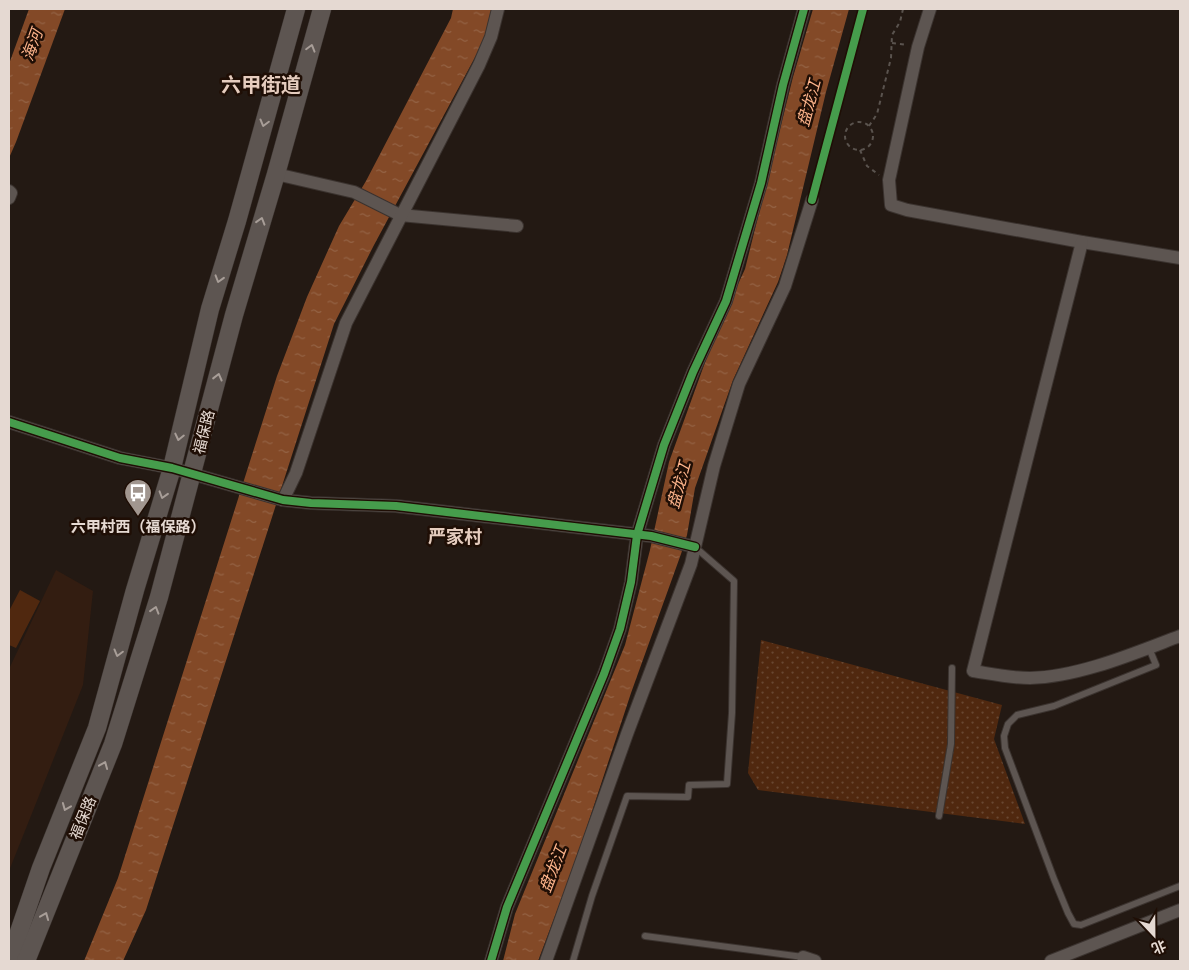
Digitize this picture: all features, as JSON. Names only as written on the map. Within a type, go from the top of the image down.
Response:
[{"type":"main road","name":"福保路","points":[[9,961],[41,868],[97,728],[135,590],[172,468],[210,309],[237,221],[296,9]]},
{"type":"main road","name":"福保路","points":[[26,961],[113,744],[159,597],[234,315],[322,9]]},
{"type":"street","points":[[283,500],[296,473],[346,323],[479,64],[491,37],[498,9]]},
{"type":"street","points":[[491,961],[507,907],[604,674],[620,629],[631,582],[637,535],[664,445],[693,372],[726,301],[761,182],[783,85],[804,9]]},
{"type":"street","points":[[930,9],[918,47],[890,180],[891,205],[907,210],[1180,258]]},
{"type":"street","points":[[276,174],[354,192],[400,215],[517,226]]},
{"type":"street","points":[[9,191],[11,192],[9,198]]},
{"type":"street","points":[[546,961],[627,734],[691,564],[714,466],[739,384],[785,286],[812,200]]},
{"type":"street","points":[[1082,242],[973,671],[1031,678],[1054,675],[1126,657],[1180,636]]},
{"type":"street","points":[[9,422],[120,458],[172,468],[283,500],[311,503],[396,506],[650,536],[695,547]]},
{"type":"street","points":[[1051,961],[1180,910]]},
{"type":"street","points":[[803,957],[815,961]]},
{"type":"lane","points":[[573,961],[592,896],[627,796],[688,798],[689,785],[727,784],[732,713],[734,581],[695,547]]},
{"type":"lane","points":[[1149,648],[1156,665],[1054,706],[1017,715],[1008,724],[1004,736],[1005,748],[1050,869],[1074,924],[1081,925],[1180,886]]},
{"type":"lane","points":[[939,816],[952,744],[952,668]]},
{"type":"lane","points":[[645,936],[803,957]]},
{"type":"path","points":[[868,126],[877,114],[891,58],[892,35],[900,22],[903,9]]},
{"type":"path","points":[[892,43],[918,47]]},
{"type":"path","points":[[860,150],[867,147],[873,134],[864,123],[855,122],[846,132],[846,142],[860,150],[867,166],[890,180]]},
{"type":"shaded area","points":[[56,570],[93,591],[83,685],[9,871],[9,669]]},
{"type":"shaded area","points":[[20,590],[40,601],[16,648],[9,645],[9,611]]},
{"type":"shaded area","points":[[761,640],[1002,705],[994,739],[1025,824],[758,790],[748,773]]},
{"type":"water","name":"海河","points":[[29,9],[65,9],[9,158],[9,64]]},
{"type":"water","points":[[453,9],[494,9],[487,35],[374,245],[334,324],[146,910],[123,961],[84,961],[118,878],[277,376],[307,297],[339,226],[366,181],[451,18]]},
{"type":"water","name":"盘龙江","points":[[813,9],[849,9],[826,92],[787,255],[778,282],[733,380],[695,488],[687,535],[681,554],[631,693],[575,863],[538,961],[503,961],[515,914],[625,645],[650,550],[669,462],[716,332],[745,269],[793,77]]},
{"type":"cycle path","points":[[491,961],[507,907],[604,674],[620,629],[631,582],[637,535],[664,445],[693,372],[726,301],[761,183],[783,85],[804,9]]},
{"type":"cycle path","points":[[812,200],[863,9]]},
{"type":"cycle path","points":[[9,422],[120,458],[172,468],[283,500],[311,503],[396,506],[651,536],[695,547]]},
{"type":"place","name":"六甲村西（福保路）","points":[[138,517]]},
{"type":"district","name":"六甲街道","points":[[261,85]]},
{"type":"district","name":"严家村","points":[[455,537]]}]
